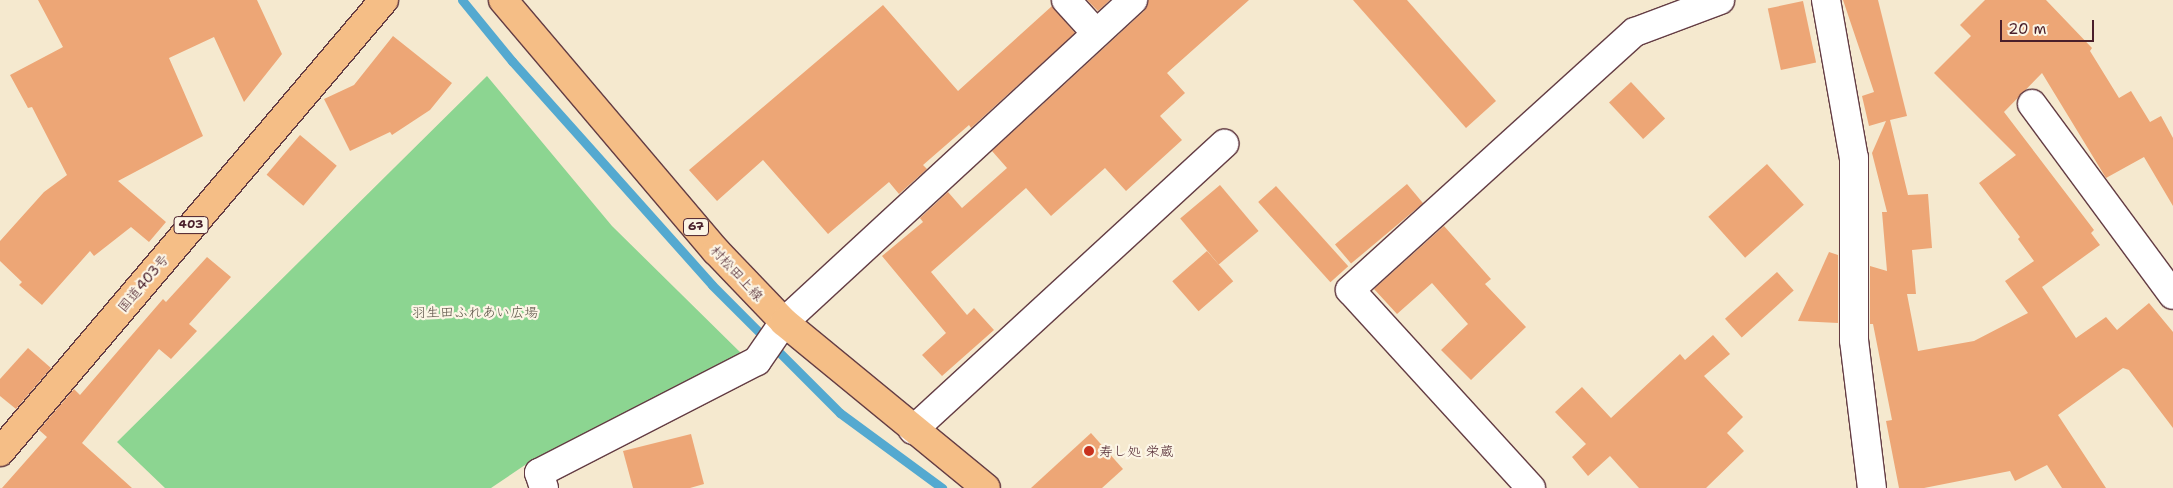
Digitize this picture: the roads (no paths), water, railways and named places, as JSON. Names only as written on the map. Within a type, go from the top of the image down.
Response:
[{"type":"main road","name":"国道403号","points":[[0,452],[384,0]]},
{"type":"main road","name":"村松田上線","points":[[502,0],[716,251],[784,322],[913,430],[986,488]]},
{"type":"street","points":[[1066,0],[1096,33]]},
{"type":"street","points":[[544,488],[538,473],[758,361],[784,322],[1132,0]]},
{"type":"street","points":[[1531,488],[1350,290],[1635,32],[1720,0]]},
{"type":"street","points":[[1826,0],[1854,158],[1854,340],[1872,488]]},
{"type":"street","points":[[2032,104],[2173,295]]},
{"type":"street","points":[[913,430],[1224,144]]},
{"type":"waterway","points":[[462,0],[512,61],[712,285],[840,413],[942,488]]},
{"type":"place","name":"寿し処 栄蔵","points":[[1089,451]]},
{"type":"park label","name":"羽生田ふれあい広場","points":[[475,312]]}]
